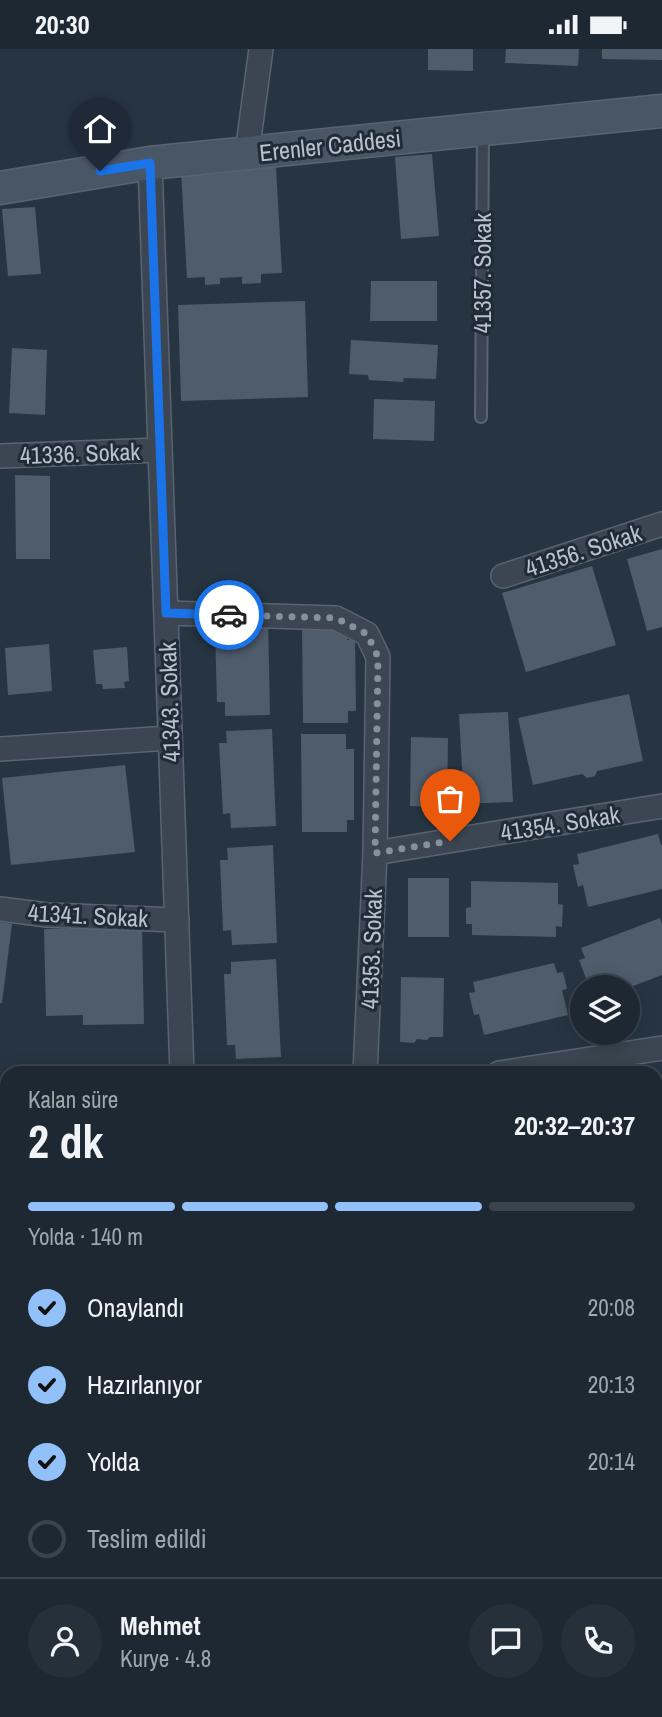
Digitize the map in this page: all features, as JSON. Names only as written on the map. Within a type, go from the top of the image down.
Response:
[{"type":"main road","name":"Erenler Caddesi","points":[[0,188],[150,163],[662,111]]},
{"type":"street","points":[[247,153],[261,49]]},
{"type":"street","name":"41343. Sokak","points":[[150,163],[182,1066]]},
{"type":"street","name":"41336. Sokak","points":[[0,456],[160,450]]},
{"type":"street","name":"41356. Sokak","points":[[503,576],[662,524]]},
{"type":"street","name":"41353. Sokak","points":[[166,613],[336,618],[367,634],[378,657],[375,853],[365,1066]]},
{"type":"street","points":[[0,749],[170,738]]},
{"type":"street","name":"41354. Sokak","points":[[375,853],[662,806]]},
{"type":"street","name":"41341. Sokak","points":[[0,909],[47,915],[177,920]]},
{"type":"street","points":[[545,1066],[662,1048]]},
{"type":"lane","name":"41357. Sokak","points":[[481,417],[484,129]]},
{"type":"building","points":[[428,49],[473,49],[473,71],[428,70]]},
{"type":"building","points":[[506,49],[579,49],[578,66],[505,63]]},
{"type":"building","points":[[602,49],[662,49],[662,60],[602,59]]},
{"type":"building","points":[[432,154],[439,236],[401,239],[395,157]]},
{"type":"building","points":[[276,167],[282,273],[261,274],[261,283],[242,284],[242,277],[220,278],[220,284],[205,285],[205,277],[187,278],[181,172]]},
{"type":"building","points":[[35,207],[41,274],[8,276],[2,209]]},
{"type":"building","points":[[371,281],[437,281],[437,321],[370,321]]},
{"type":"building","points":[[305,301],[308,397],[181,401],[178,305]]},
{"type":"building","points":[[351,340],[438,345],[436,379],[404,378],[403,382],[369,380],[368,375],[349,374]]},
{"type":"building","points":[[12,348],[47,350],[45,415],[9,413]]},
{"type":"building","points":[[374,399],[435,401],[434,441],[373,439]]},
{"type":"building","points":[[15,475],[50,476],[50,559],[16,559]]},
{"type":"building","points":[[662,549],[662,627],[647,631],[627,559]]},
{"type":"building","points":[[592,566],[616,645],[526,672],[502,593]]},
{"type":"building","points":[[268,618],[270,715],[225,716],[225,702],[217,702],[215,631],[223,631],[223,619]]},
{"type":"building","points":[[302,625],[347,625],[347,640],[355,640],[356,711],[348,711],[348,723],[303,723]]},
{"type":"building","points":[[49,644],[52,691],[8,695],[5,648]]},
{"type":"building","points":[[127,647],[129,681],[124,682],[125,688],[103,689],[102,684],[96,684],[93,650]]},
{"type":"building","points":[[629,694],[643,761],[597,771],[595,776],[587,778],[582,774],[533,785],[518,718]]},
{"type":"building","points":[[508,712],[513,802],[464,804],[459,714]]},
{"type":"building","points":[[272,729],[276,826],[231,828],[230,813],[223,814],[219,743],[227,743],[226,731]]},
{"type":"building","points":[[301,734],[346,734],[346,749],[354,749],[354,820],[347,820],[347,832],[302,832]]},
{"type":"building","points":[[411,737],[448,738],[447,807],[410,806]]},
{"type":"building","points":[[125,765],[135,852],[11,865],[2,778]]},
{"type":"building","points":[[658,834],[662,845],[662,889],[588,907],[583,885],[578,887],[573,865],[579,864],[577,854]]},
{"type":"building","points":[[273,845],[277,943],[232,945],[231,930],[223,931],[220,860],[228,860],[227,848]]},
{"type":"building","points":[[408,878],[449,878],[449,937],[408,937]]},
{"type":"building","points":[[471,881],[558,883],[558,904],[563,905],[562,927],[556,926],[556,937],[472,935],[472,924],[466,924],[466,908],[471,907]]},
{"type":"building","points":[[660,918],[662,975],[640,983],[640,975],[585,975],[579,960],[585,958],[581,948]]},
{"type":"building","points":[[0,922],[12,924],[2,1003],[0,1003]]},
{"type":"building","points":[[142,927],[144,1024],[83,1025],[83,1015],[46,1016],[44,929]]},
{"type":"building","points":[[276,959],[281,1057],[236,1059],[235,1045],[227,1045],[224,974],[231,974],[231,962]]},
{"type":"building","points":[[554,963],[557,973],[563,972],[567,989],[562,990],[568,1015],[484,1035],[479,1014],[474,1015],[469,993],[475,992],[473,982]]},
{"type":"building","points":[[401,977],[444,978],[443,1037],[417,1039],[414,1043],[400,1042]]},
{"type":"way so far","points":[[229,615],[336,618],[367,634],[378,657],[375,853],[450,841]]},
{"type":"route","points":[[100,171],[150,163],[166,613],[229,615]]}]
